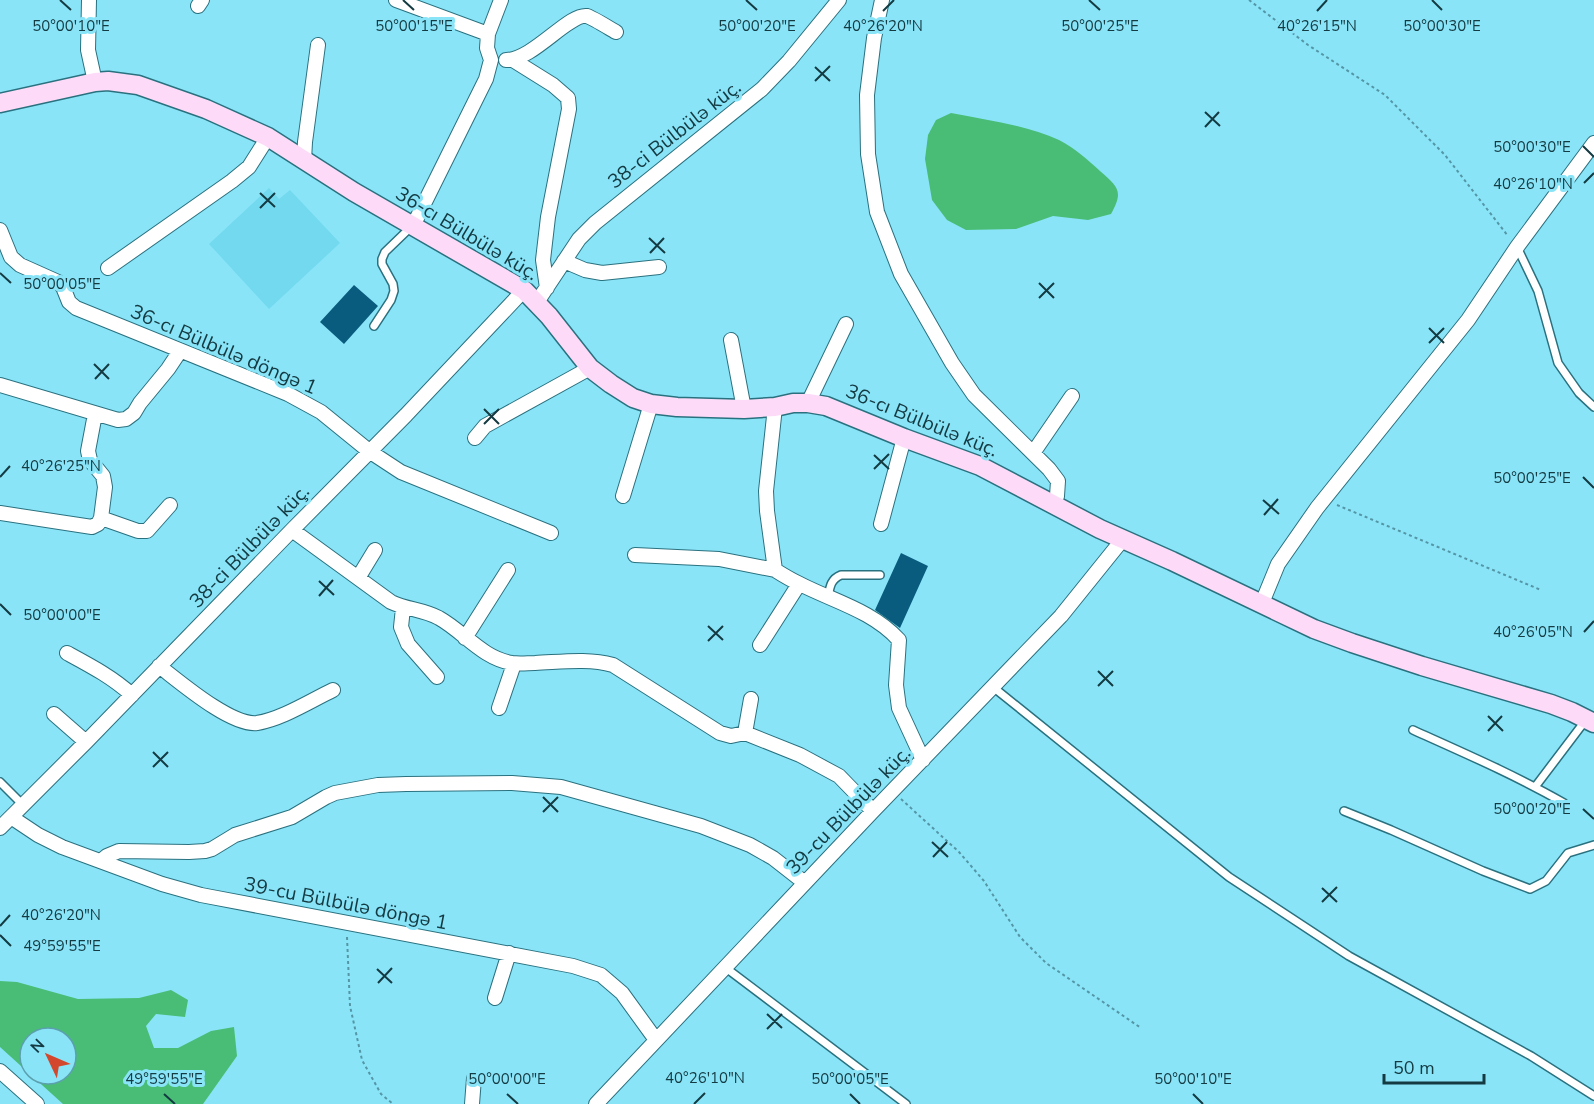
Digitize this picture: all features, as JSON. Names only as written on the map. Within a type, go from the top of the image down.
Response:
[{"type":"street","points":[[88,0],[88,50],[95,82]]},
{"type":"street","points":[[396,0],[488,34]]},
{"type":"street","points":[[413,226],[486,79],[491,60],[487,48],[488,34],[501,0]]},
{"type":"street","name":"38-ci Bülbülə küç.","points":[[0,828],[444,376],[536,293],[564,261],[579,239],[595,223],[762,89],[789,61],[839,0]]},
{"type":"street","points":[[882,0],[874,38],[867,95],[868,154],[877,212],[901,274],[952,363],[974,395],[1058,481],[1054,504]]},
{"type":"street","points":[[491,60],[513,60],[532,50],[574,18],[586,16],[616,32]]},
{"type":"street","points":[[304,160],[318,45]]},
{"type":"street","points":[[513,60],[568,98],[569,109],[536,293]]},
{"type":"street","name":"36-cı Bülbülə küç.","points":[[0,103],[108,81],[138,85],[206,109],[268,137],[354,192],[536,293],[549,316],[590,368],[633,398],[651,404],[677,407],[744,409],[793,403],[826,406],[980,466],[1100,529],[1314,628],[1422,666],[1551,704],[1590,721]]},
{"type":"street","points":[[108,268],[232,181],[249,167],[268,137]]},
{"type":"street","points":[[1262,603],[1278,564],[1324,500],[1468,320],[1517,247],[1594,143]]},
{"type":"street","name":"36-cı Bülbülə döngə 1","points":[[0,230],[11,257],[20,265],[58,282],[63,287],[69,302],[76,308],[288,394],[321,412],[369,452],[401,472],[551,533]]},
{"type":"street","points":[[564,261],[585,270],[602,273],[659,267]]},
{"type":"street","points":[[808,403],[846,324]]},
{"type":"street","points":[[731,340],[744,409]]},
{"type":"street","points":[[0,385],[95,414],[118,420],[126,419],[134,413],[180,351]]},
{"type":"street","points":[[475,438],[485,426],[590,368]]},
{"type":"street","points":[[1033,453],[1072,396]]},
{"type":"street","points":[[623,496],[651,404]]},
{"type":"street","points":[[775,407],[766,490],[775,570]]},
{"type":"street","points":[[0,513],[92,527],[98,524],[101,518],[105,487],[103,476],[90,460],[88,451],[95,414]]},
{"type":"street","points":[[881,524],[904,438]]},
{"type":"street","points":[[101,518],[138,531],[147,531],[170,505]]},
{"type":"street","points":[[292,530],[391,603],[403,608],[423,610],[441,619],[481,650],[500,660],[514,664],[597,661],[613,665],[720,733],[730,736],[746,733],[800,755],[839,776],[873,811]]},
{"type":"street","name":"39-cu Bülbülə küç.","points":[[596,1104],[1061,616],[1123,538]]},
{"type":"street","points":[[358,578],[375,550]]},
{"type":"street","points":[[635,555],[718,559],[775,570],[873,619],[891,631],[899,640],[896,685],[899,708],[922,760]]},
{"type":"street","points":[[465,638],[508,570]]},
{"type":"street","points":[[760,645],[799,584]]},
{"type":"street","points":[[403,608],[401,627],[408,644],[437,677]]},
{"type":"street","points":[[68,653],[116,680],[132,694]]},
{"type":"street","points":[[499,708],[514,664]]},
{"type":"street","points":[[159,666],[231,717],[255,723],[277,717],[333,690]]},
{"type":"street","points":[[746,733],[751,699]]},
{"type":"street","points":[[54,714],[86,742]]},
{"type":"street","points":[[101,861],[106,856],[119,851],[189,852],[212,849],[235,835],[292,817],[335,793],[378,785],[512,783],[561,787],[701,826],[750,844],[773,858],[805,883]]},
{"type":"street","name":"39-cu Bülbülə döngə 1","points":[[11,817],[62,847],[162,884],[201,895],[509,953],[573,966],[601,975],[622,993],[656,1040]]},
{"type":"street","points":[[495,998],[509,953]]},
{"type":"street","points":[[0,1071],[37,1104]]},
{"type":"street","points":[[472,1104],[474,1078]]},
{"type":"lane","points":[[374,326],[391,300],[394,291],[382,259],[385,252],[413,226]]},
{"type":"lane","points":[[1517,247],[1538,291],[1558,363],[1579,393],[1594,407]]},
{"type":"lane","points":[[828,597],[831,583],[836,577],[880,575]]},
{"type":"lane","points":[[993,687],[1229,877],[1349,956],[1531,1056],[1594,1096]]},
{"type":"lane","points":[[1535,786],[1590,721]]},
{"type":"lane","points":[[1413,730],[1535,786],[1564,803]]},
{"type":"lane","points":[[0,782],[23,805]]},
{"type":"lane","points":[[1344,811],[1530,889],[1546,881],[1568,853],[1594,845]]},
{"type":"lane","points":[[726,968],[906,1104]]},
{"type":"path","points":[[1249,0],[1308,45],[1385,95],[1444,155],[1517,247]]},
{"type":"path","points":[[1324,500],[1541,590]]},
{"type":"path","points":[[892,791],[959,852],[984,881],[1020,937],[1046,963],[1141,1028]]},
{"type":"path","points":[[346,922],[350,1006],[362,1060],[381,1094],[393,1104]]},
{"type":"shaded area","points":[[951,113],[1034,130],[1059,140],[1081,154],[1115,186],[1118,195],[1111,214],[1088,220],[1053,216],[1016,229],[966,230],[947,220],[932,200],[925,159],[928,135],[936,120]]},
{"type":"shaded area","points":[[269,188],[279,199],[290,190],[340,243],[269,309],[209,244]]},
{"type":"shaded area","points":[[0,981],[17,982],[78,999],[139,998],[171,990],[188,1000],[185,1017],[156,1014],[146,1026],[154,1048],[178,1048],[211,1031],[234,1027],[237,1056],[203,1104],[63,1104],[43,1086],[78,1086],[78,1026],[18,1026],[18,1063],[0,1047]]},
{"type":"building","points":[[354,285],[378,306],[344,344],[320,322]]},
{"type":"building","points":[[901,553],[928,566],[900,628],[875,610]]}]
